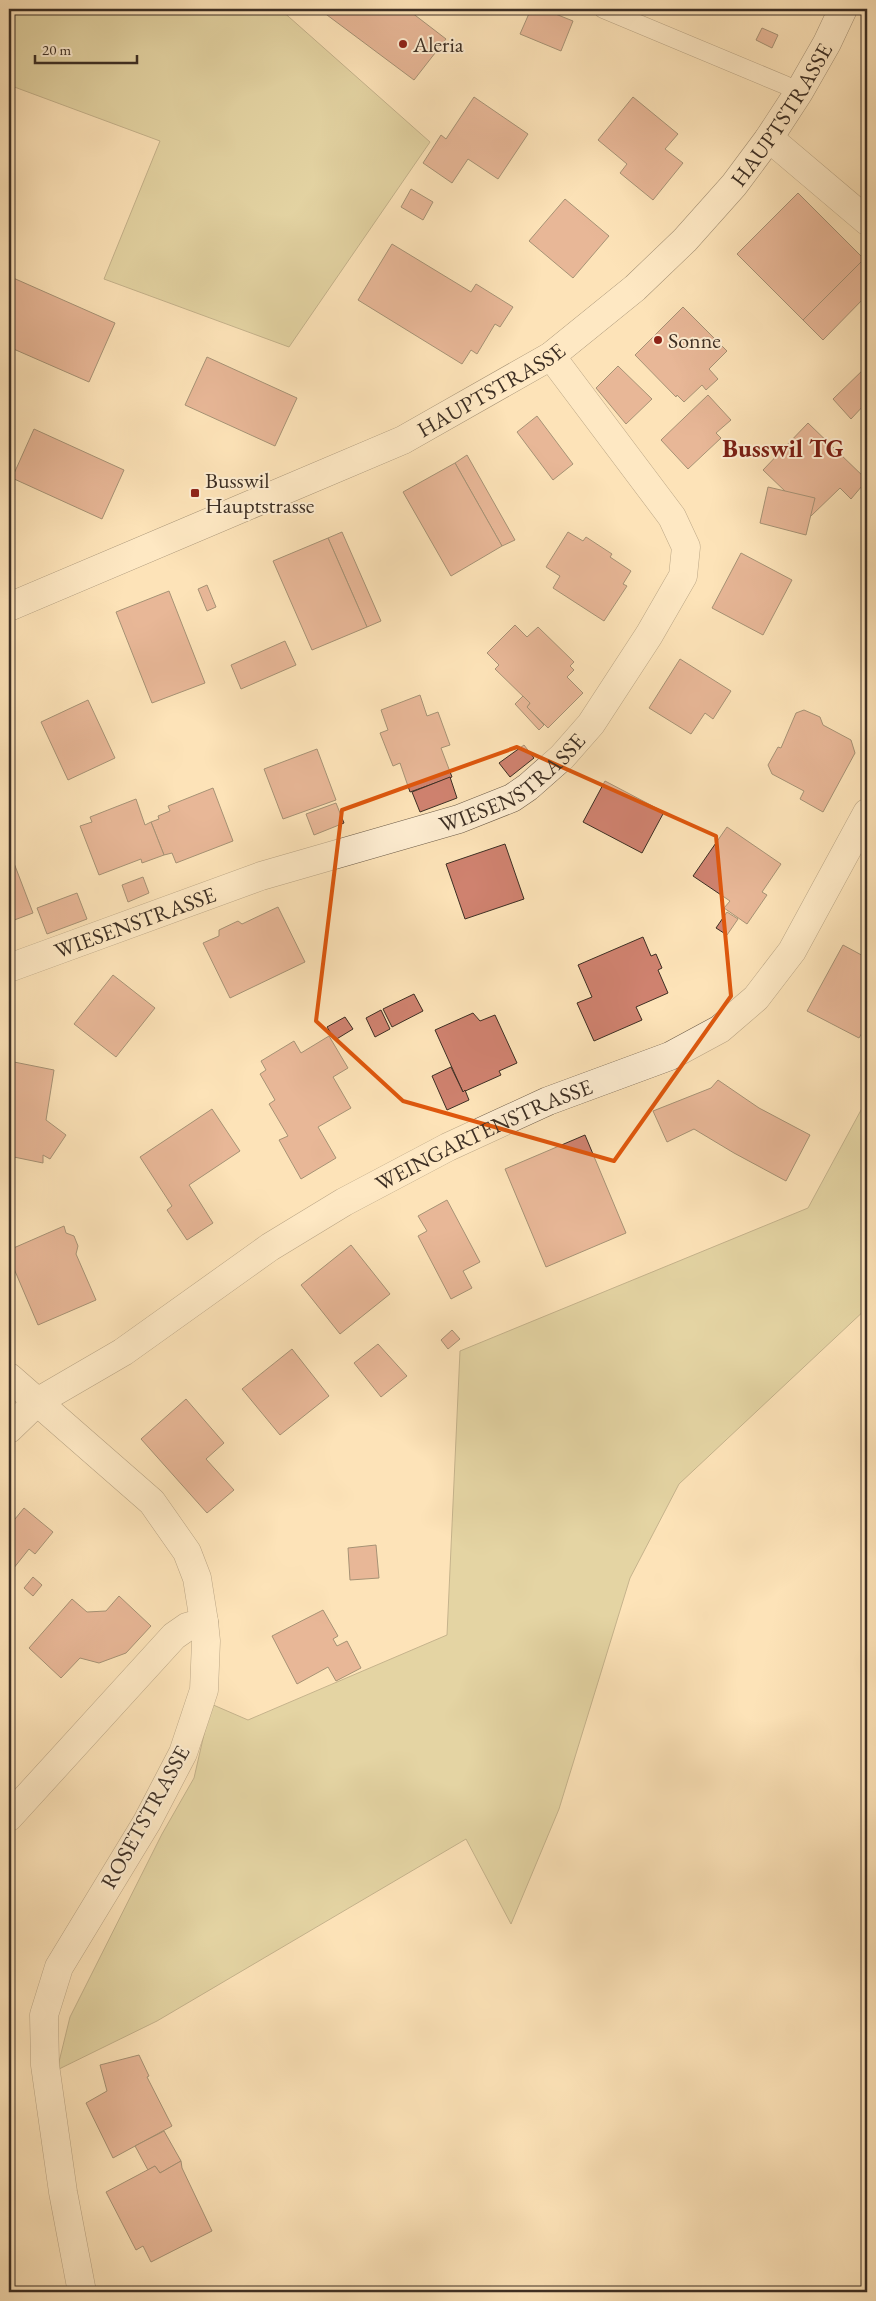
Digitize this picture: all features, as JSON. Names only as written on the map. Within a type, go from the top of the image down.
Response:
[{"type":"street","name":"HAUPTSTRASSE","points":[[9,607],[403,440],[552,356],[635,288],[685,240],[734,185],[769,138],[799,92],[844,9]]},
{"type":"street","points":[[769,138],[867,221]]},
{"type":"street","name":"WIESENSTRASSE","points":[[9,968],[261,876],[458,819],[512,798],[528,787],[562,756],[591,724],[654,627],[683,576],[686,547],[672,516],[552,356]]},
{"type":"street","name":"WEINGARTENSTRASSE","points":[[9,1429],[37,1402],[123,1352],[270,1247],[344,1202],[448,1147],[548,1101],[670,1056],[720,1029],[756,998],[792,952],[867,812]]},
{"type":"street","name":"ROSETSTRASSE","points":[[9,1377],[152,1502],[187,1552],[198,1578],[206,1641],[204,1690],[183,1753],[147,1822],[59,1967],[44,2015],[45,2065],[63,2192],[82,2292]]},
{"type":"street","points":[[9,1817],[174,1636],[187,1627],[204,1622]]},
{"type":"lane","points":[[603,9],[785,84],[799,92]]},
{"type":"highlighted area","points":[[517,747],[716,836],[731,996],[614,1161],[403,1101],[316,1021],[342,810]]},
{"type":"shaded area","points":[[9,9],[280,9],[430,142],[289,347],[104,279],[160,141],[9,85]]},
{"type":"shaded area","points":[[867,1099],[867,1308],[679,1484],[630,1578],[559,1809],[511,1924],[466,1839],[157,2021],[57,2070],[70,2017],[162,1834],[194,1778],[211,1704],[248,1720],[447,1635],[460,1351],[808,1208]]},
{"type":"building","name":"Aleria","points":[[319,9],[407,9],[446,39],[414,80]]},
{"type":"building","points":[[531,9],[543,9],[573,21],[561,51],[520,34]]},
{"type":"building","points":[[762,28],[778,35],[772,48],[756,40]]},
{"type":"building","points":[[474,97],[528,134],[498,179],[468,159],[452,183],[423,163],[441,135],[446,139]]},
{"type":"building","points":[[633,97],[678,134],[665,149],[683,163],[653,200],[620,173],[627,164],[598,140]]},
{"type":"building","points":[[411,189],[433,202],[423,220],[401,207]]},
{"type":"building","points":[[798,193],[864,259],[803,320],[737,254]]},
{"type":"building","points":[[565,199],[609,236],[573,278],[529,241]]},
{"type":"building","points":[[392,244],[471,292],[476,284],[513,307],[500,327],[495,324],[477,354],[471,350],[462,364],[358,300]]},
{"type":"building","points":[[867,256],[867,295],[823,340],[803,320]]},
{"type":"building","points":[[11,277],[115,323],[89,382],[9,347],[9,284]]},
{"type":"building","points":[[683,307],[727,351],[709,369],[718,379],[706,390],[702,385],[684,402],[677,395],[676,397],[635,355]]},
{"type":"building","points":[[207,357],[297,398],[275,446],[185,405]]},
{"type":"building","points":[[618,366],[652,399],[626,424],[596,388]]},
{"type":"building","points":[[867,366],[867,406],[865,404],[851,419],[833,399]]},
{"type":"building","points":[[708,395],[731,420],[716,433],[721,438],[688,469],[661,440]]},
{"type":"building","points":[[537,416],[573,464],[553,480],[517,432]]},
{"type":"building","points":[[808,423],[867,480],[851,499],[840,488],[811,516],[763,470]]},
{"type":"building","points":[[34,429],[124,470],[102,519],[12,478]]},
{"type":"building","points":[[467,455],[515,540],[502,546],[455,463]]},
{"type":"building","points":[[455,463],[502,546],[451,576],[403,492]]},
{"type":"building","points":[[768,487],[815,498],[806,535],[760,523]]},
{"type":"building","points":[[342,532],[381,621],[367,627],[328,538]]},
{"type":"building","points":[[568,532],[583,541],[586,537],[612,554],[610,557],[631,571],[623,584],[627,586],[604,621],[553,588],[560,576],[546,567]]},
{"type":"building","points":[[328,538],[367,627],[312,650],[273,561]]},
{"type":"building","points":[[741,553],[792,580],[763,635],[712,608]]},
{"type":"building","points":[[207,585],[216,607],[207,611],[198,589]]},
{"type":"building","points":[[169,591],[205,683],[152,703],[116,612]]},
{"type":"building","points":[[515,625],[527,637],[538,627],[574,662],[570,666],[574,670],[567,677],[583,693],[548,728],[527,707],[530,703],[495,669],[499,665],[487,653]]},
{"type":"building","points":[[285,641],[296,665],[241,689],[231,665]]},
{"type":"building","points":[[680,659],[731,691],[713,719],[705,713],[691,734],[649,708]]},
{"type":"building","points":[[420,695],[427,716],[438,712],[450,745],[441,748],[452,777],[410,792],[400,763],[393,766],[380,733],[388,730],[381,710]]},
{"type":"building","points":[[523,696],[530,703],[527,707],[544,725],[539,730],[515,704]]},
{"type":"building","points":[[88,700],[115,758],[68,780],[41,722]]},
{"type":"building","points":[[804,710],[820,717],[823,725],[851,740],[855,753],[823,812],[800,799],[804,791],[772,774],[768,765],[778,747],[781,748],[796,713]]},
{"type":"building","points":[[524,745],[534,758],[510,777],[499,763]]},
{"type":"building","points":[[317,749],[336,800],[283,819],[264,769]]},
{"type":"building","points":[[450,777],[457,798],[420,812],[412,792]]},
{"type":"building","points":[[605,781],[664,812],[642,853],[583,822]]},
{"type":"building","points":[[213,788],[233,841],[176,863],[172,853],[164,855],[151,822],[159,819],[158,816],[170,811],[168,806]]},
{"type":"building","points":[[136,799],[145,825],[151,822],[164,855],[142,863],[141,859],[99,875],[80,826],[92,822],[90,817]]},
{"type":"building","points":[[336,803],[344,823],[314,835],[306,814]]},
{"type":"building","points":[[727,827],[781,864],[762,892],[767,895],[747,924],[724,908],[730,901],[693,876]]},
{"type":"building","points":[[505,844],[524,899],[465,919],[446,864]]},
{"type":"building","points":[[9,850],[33,913],[9,922]]},
{"type":"building","points":[[143,877],[149,893],[128,902],[122,885]]},
{"type":"building","points":[[77,893],[87,919],[47,934],[37,908]]},
{"type":"building","points":[[278,907],[305,962],[230,998],[203,943],[219,936],[219,930],[238,921],[242,924]]},
{"type":"building","points":[[727,912],[738,919],[727,935],[716,928]]},
{"type":"building","points":[[643,937],[651,956],[656,954],[662,968],[658,970],[668,993],[636,1007],[642,1020],[594,1041],[577,1003],[592,997],[578,965]]},
{"type":"building","points":[[843,945],[867,958],[867,1024],[859,1038],[807,1011]]},
{"type":"building","points":[[113,975],[155,1008],[116,1057],[74,1024]]},
{"type":"building","points":[[414,994],[423,1011],[392,1027],[383,1009]]},
{"type":"building","points":[[381,1010],[390,1029],[375,1037],[366,1018]]},
{"type":"building","points":[[473,1013],[480,1021],[495,1015],[517,1063],[499,1071],[501,1075],[463,1092],[435,1030]]},
{"type":"building","points":[[345,1017],[353,1029],[335,1040],[327,1027]]},
{"type":"building","points":[[329,1036],[348,1068],[333,1077],[351,1108],[318,1127],[336,1158],[301,1179],[279,1140],[288,1136],[269,1104],[275,1100],[260,1074],[266,1070],[261,1061],[294,1041],[301,1053]]},
{"type":"building","points":[[9,1061],[54,1070],[46,1120],[66,1135],[50,1159],[43,1155],[43,1163],[9,1156]]},
{"type":"building","points":[[451,1067],[469,1100],[447,1110],[432,1076]]},
{"type":"building","points":[[718,1080],[759,1108],[810,1135],[786,1181],[694,1129],[667,1142],[653,1111],[711,1088]]},
{"type":"building","points":[[212,1109],[240,1151],[189,1185],[213,1223],[187,1240],[167,1210],[172,1206],[140,1157]]},
{"type":"building","points":[[585,1135],[626,1233],[546,1267],[505,1169]]},
{"type":"building","points":[[447,1200],[480,1262],[463,1271],[472,1288],[451,1299],[418,1236],[427,1231],[418,1216]]},
{"type":"building","points":[[64,1226],[66,1233],[74,1236],[78,1246],[76,1254],[96,1300],[38,1325],[9,1257],[9,1250]]},
{"type":"building","points":[[351,1245],[390,1294],[340,1334],[301,1285]]},
{"type":"building","points":[[452,1330],[460,1339],[448,1349],[441,1340]]},
{"type":"building","points":[[378,1344],[407,1376],[381,1397],[354,1363]]},
{"type":"building","points":[[292,1349],[329,1396],[280,1435],[242,1389]]},
{"type":"building","points":[[186,1399],[224,1443],[206,1459],[234,1490],[207,1513],[141,1439]]},
{"type":"building","points":[[24,1508],[53,1532],[35,1554],[29,1549],[9,1574],[9,1513],[15,1519]]},
{"type":"building","points":[[376,1545],[379,1578],[350,1580],[348,1548]]},
{"type":"building","points":[[33,1577],[42,1585],[33,1596],[24,1588]]},
{"type":"building","points":[[119,1596],[151,1626],[126,1653],[99,1663],[80,1658],[61,1678],[29,1648],[72,1599],[87,1612],[106,1611]]},
{"type":"building","points":[[323,1610],[338,1636],[333,1639],[337,1646],[347,1641],[361,1668],[336,1681],[328,1667],[297,1684],[272,1636]]},
{"type":"building","points":[[139,2055],[149,2076],[147,2077],[172,2126],[113,2158],[86,2103],[107,2091],[100,2065]]},
{"type":"building","points":[[164,2131],[181,2161],[160,2173],[155,2166],[148,2170],[135,2146]]},
{"type":"building","points":[[181,2161],[182,2168],[212,2231],[151,2262],[143,2246],[136,2250],[106,2192],[155,2166],[160,2173]]},
{"type":"place","name":"Aleria","points":[[403,44]]},
{"type":"place","name":"Sonne","points":[[658,340]]},
{"type":"place","name":"Busswil Hauptstrasse","points":[[195,493]]},
{"type":"district","name":"Busswil TG","points":[[783,448]]}]
